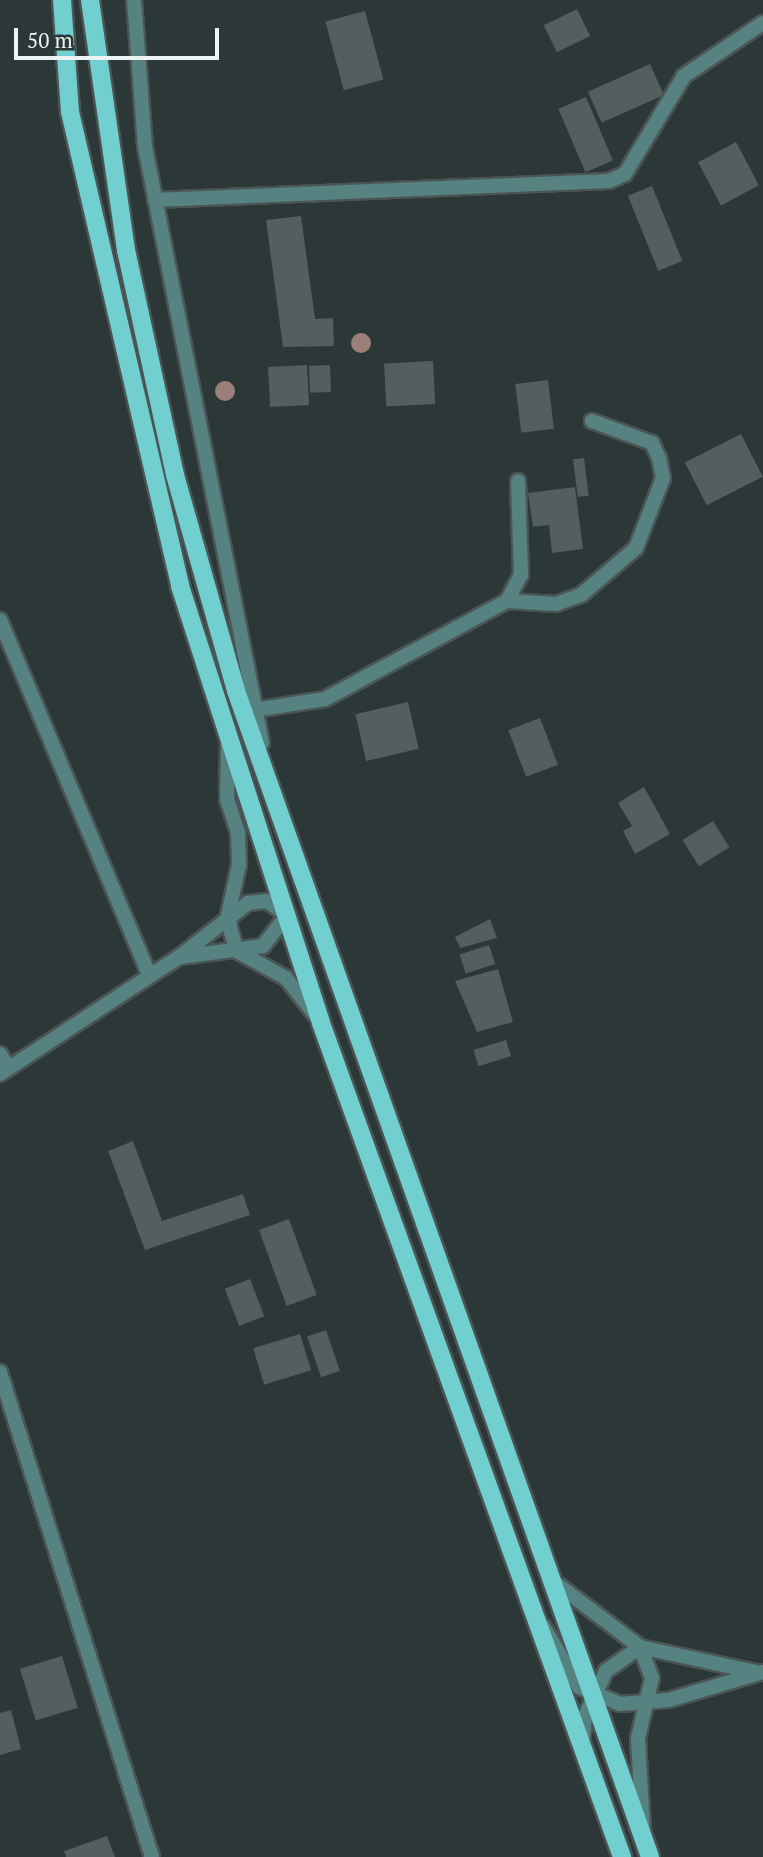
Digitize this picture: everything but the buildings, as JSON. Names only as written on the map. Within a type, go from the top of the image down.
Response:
[{"type":"main road","points":[[62,0],[71,113],[180,586],[321,1023],[622,1857]]},
{"type":"main road","points":[[90,0],[126,250],[175,475],[236,691],[650,1857]]},
{"type":"street","points":[[134,0],[155,200],[254,710],[275,799]]},
{"type":"street","points":[[155,200],[609,181],[625,174],[684,76],[763,23]]},
{"type":"street","points":[[506,601],[556,604],[581,595],[636,548],[663,478],[659,458],[652,443],[592,421]]},
{"type":"street","points":[[254,710],[325,699],[506,601],[521,575],[518,481]]},
{"type":"street","points":[[0,621],[150,976]]},
{"type":"street","points":[[229,740],[227,799],[238,832],[239,865],[228,915],[237,951],[286,978],[321,1023]]},
{"type":"street","points":[[0,1054],[4,1071],[179,957],[228,915],[248,902],[267,901],[287,915]]},
{"type":"street","points":[[179,957],[263,946],[287,915],[313,906]]},
{"type":"street","points":[[0,1372],[152,1857]]},
{"type":"street","points":[[552,1580],[640,1647],[760,1672]]},
{"type":"street","points":[[536,1615],[579,1687],[593,1698],[644,1705],[760,1672]]},
{"type":"street","points":[[582,1745],[593,1698],[606,1671],[640,1647]]},
{"type":"street","points":[[640,1647],[652,1678],[638,1738],[643,1836]]}]
